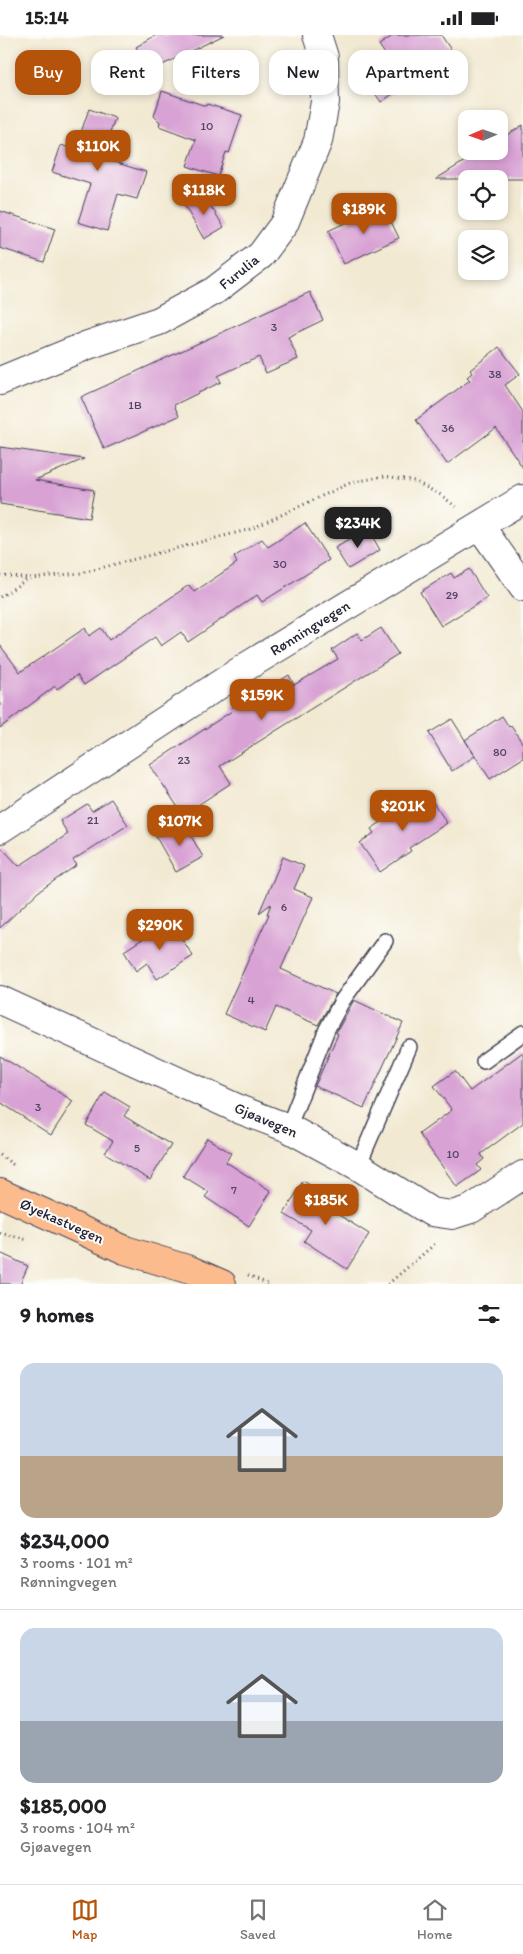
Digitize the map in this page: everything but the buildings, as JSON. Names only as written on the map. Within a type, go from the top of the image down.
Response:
[{"type":"main road","name":"Øyekastvegen","points":[[0,1193],[125,1250],[180,1284]]},
{"type":"main road","name":"Øyekastvegen","points":[[125,1250],[190,1270],[222,1284]]},
{"type":"street","name":"Furulia","points":[[0,381],[88,345],[159,321],[214,291],[261,255],[284,224],[318,141],[325,102],[324,57],[317,35]]},
{"type":"street","name":"Rønningvegen","points":[[0,829],[249,665],[449,542],[480,526],[523,499]]},
{"type":"street","points":[[480,526],[523,587]]},
{"type":"street","name":"Gjøavegen","points":[[0,1000],[241,1110],[288,1128],[358,1167],[431,1212],[452,1215]]},
{"type":"street","points":[[452,1215],[472,1209],[523,1175]]},
{"type":"lane","points":[[288,1128],[327,1029],[342,1001],[385,941]]},
{"type":"lane","points":[[484,1061],[523,1033]]},
{"type":"lane","points":[[358,1167],[409,1047]]},
{"type":"path","points":[[0,575],[30,578],[81,573],[251,529],[350,483],[385,476],[414,481],[441,495],[480,526]]},
{"type":"path","points":[[0,597],[30,578]]},
{"type":"path","points":[[388,1284],[444,1236],[452,1215]]}]
